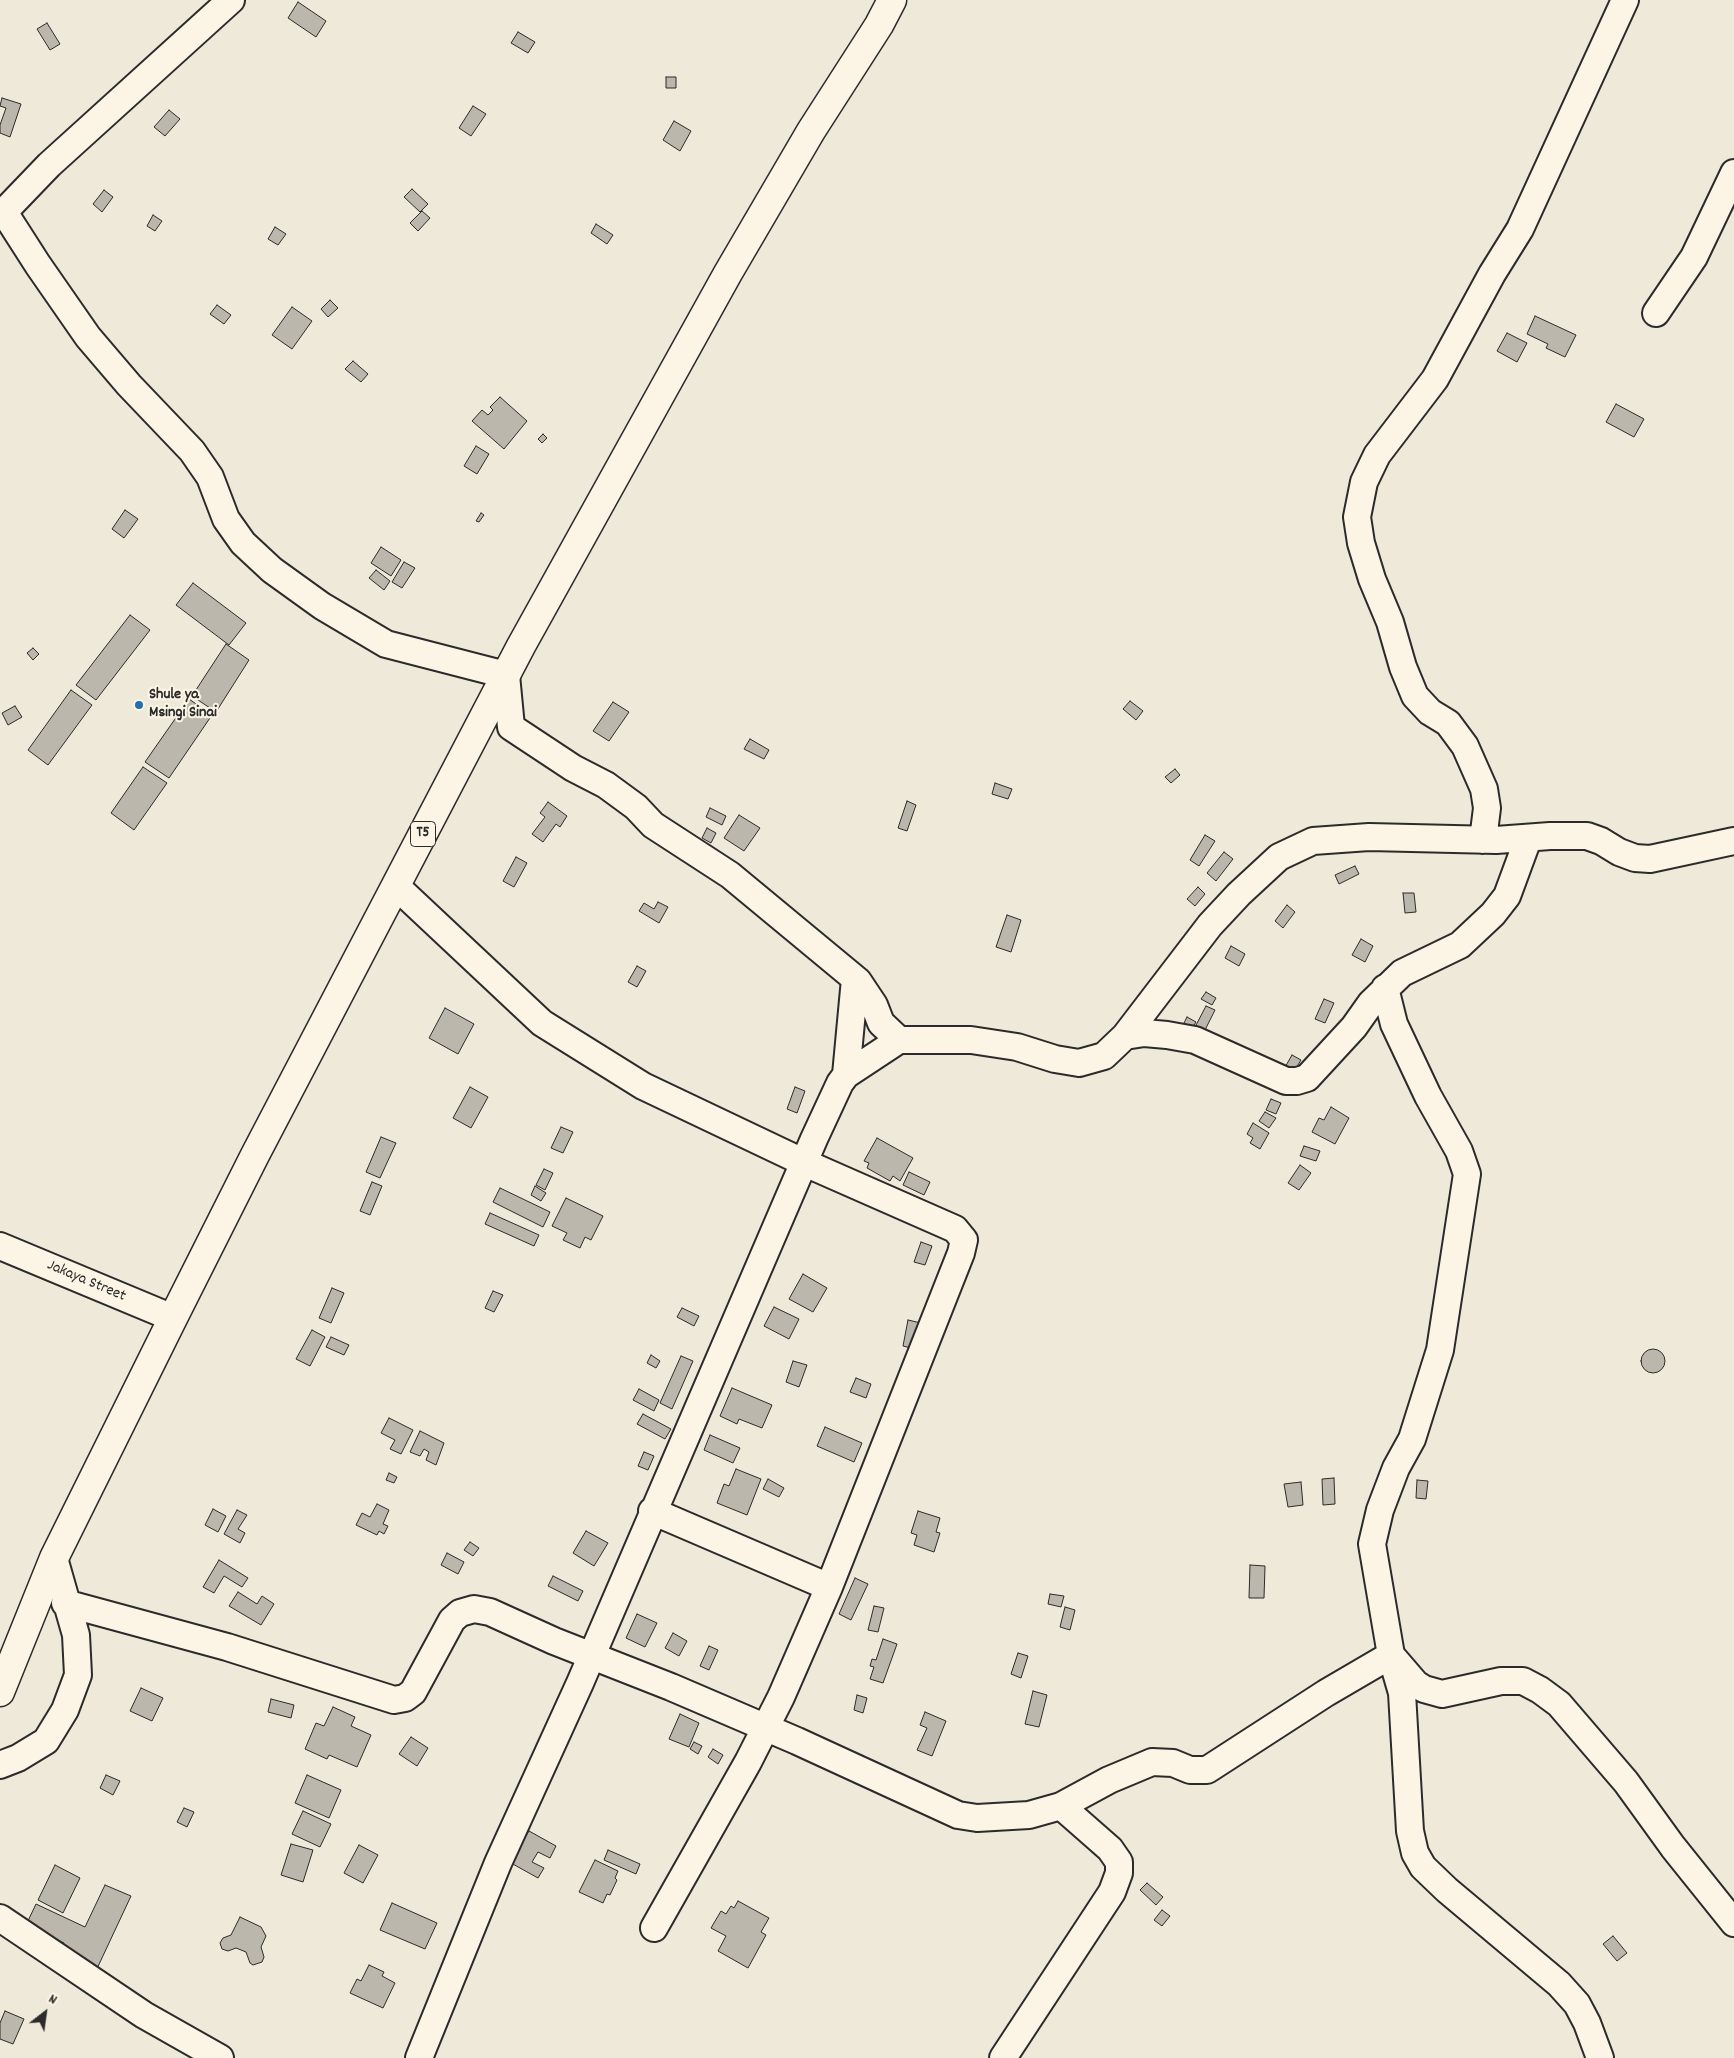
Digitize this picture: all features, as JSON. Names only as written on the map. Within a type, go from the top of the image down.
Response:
[{"type":"highway","name":"T5","points":[[0,1692],[54,1558],[173,1318],[255,1155],[506,675],[728,273],[811,131],[879,24],[892,0]]},
{"type":"street","points":[[232,0],[68,147],[2,214],[88,337],[128,385],[192,451],[210,477],[226,519],[243,543],[272,570],[322,606],[386,644],[506,675],[511,727],[573,768],[606,785],[636,807],[653,825],[730,875],[855,979],[865,989],[881,1023],[899,1040]]},
{"type":"street","points":[[1483,840],[1488,808],[1484,789],[1465,746],[1448,723],[1430,712],[1415,696],[1403,668],[1390,622],[1372,579],[1361,543],[1357,517],[1364,482],[1377,455],[1436,379],[1492,274],[1520,229],[1624,0]]},
{"type":"street","points":[[1656,313],[1694,256],[1734,173]]},
{"type":"street","points":[[419,2058],[498,1862],[591,1656],[652,1511],[840,1083],[846,1075],[899,1040],[971,1040],[1017,1047],[1055,1059],[1079,1063],[1104,1056],[1125,1036],[1210,925],[1278,858],[1314,841],[1369,837],[1483,840],[1587,836],[1635,858],[1650,859],[1734,840]]},
{"type":"street","points":[[1125,1036],[1144,1033],[1195,1040],[1286,1081],[1297,1081],[1307,1078],[1385,988],[1402,973],[1454,948],[1474,934],[1507,896],[1528,838]]},
{"type":"street","points":[[396,886],[542,1023],[643,1086],[805,1164],[955,1229],[964,1240],[961,1253],[829,1587],[781,1697],[731,1793],[654,1928]]},
{"type":"street","points":[[846,1075],[855,979]]},
{"type":"street","points":[[1385,988],[1394,1024],[1428,1096],[1459,1151],[1466,1174],[1440,1350],[1412,1440],[1396,1468],[1380,1510],[1372,1544],[1391,1655],[1402,1693],[1410,1831],[1415,1853],[1423,1867],[1447,1890],[1559,1984],[1577,2004],[1587,2023],[1600,2058]]},
{"type":"street","name":"Jakaya Street","points":[[0,1246],[173,1318]]},
{"type":"street","points":[[652,1511],[829,1587]]},
{"type":"street","points":[[0,1765],[18,1758],[46,1742],[65,1710],[78,1675],[76,1635],[54,1558]]},
{"type":"street","points":[[66,1603],[227,1647],[394,1700],[405,1698],[413,1692],[452,1620],[460,1613],[474,1609],[490,1612],[591,1656],[680,1690],[861,1769],[958,1815],[1000,1818],[1029,1815],[1061,1806],[1109,1780],[1152,1762],[1173,1763],[1190,1770],[1207,1770],[1326,1693],[1391,1655]]},
{"type":"street","points":[[1391,1655],[1416,1684],[1424,1689],[1442,1694],[1501,1681],[1523,1681],[1540,1690],[1559,1704],[1626,1782],[1673,1847],[1734,1923]]},
{"type":"street","points":[[1003,2058],[1112,1892],[1120,1873],[1119,1862],[1110,1849],[1061,1806]]},
{"type":"street","points":[[0,1918],[144,2015],[220,2058]]},
{"type":"building","points":[[298,2],[326,21],[316,37],[288,18]]},
{"type":"building","points":[[47,23],[60,44],[50,50],[37,29]]},
{"type":"building","points":[[518,32],[535,42],[528,53],[511,43]]},
{"type":"building","points":[[666,77],[676,77],[676,88],[666,88]]},
{"type":"building","points":[[2,98],[21,104],[10,137],[0,133],[0,125],[6,108],[0,106]]},
{"type":"building","points":[[473,106],[486,114],[471,136],[459,128]]},
{"type":"building","points":[[169,110],[180,119],[165,136],[154,127]]},
{"type":"building","points":[[674,121],[691,131],[680,151],[663,140]]},
{"type":"building","points":[[412,189],[428,204],[420,212],[404,197]]},
{"type":"building","points":[[104,190],[113,197],[102,212],[93,204]]},
{"type":"building","points":[[422,211],[430,218],[418,231],[410,223]]},
{"type":"building","points":[[153,215],[162,221],[155,231],[147,226]]},
{"type":"building","points":[[596,224],[613,235],[607,244],[591,233]]},
{"type":"building","points":[[275,227],[286,234],[278,245],[268,239]]},
{"type":"building","points":[[330,300],[338,308],[328,317],[321,309]]},
{"type":"building","points":[[217,305],[231,315],[224,324],[210,314]]},
{"type":"building","points":[[292,307],[312,321],[292,349],[272,335]]},
{"type":"building","points":[[1535,316],[1576,335],[1565,357],[1546,348],[1548,344],[1527,334]]},
{"type":"building","points":[[1507,333],[1527,343],[1517,362],[1497,351]]},
{"type":"building","points":[[353,361],[368,374],[361,382],[345,369]]},
{"type":"building","points":[[500,397],[527,421],[504,449],[472,421],[482,410],[488,415],[493,410],[490,407]]},
{"type":"building","points":[[1616,404],[1644,419],[1634,437],[1606,422]]},
{"type":"building","points":[[543,434],[547,438],[542,443],[538,439]]},
{"type":"building","points":[[476,446],[489,454],[477,474],[464,466]]},
{"type":"building","points":[[125,510],[138,519],[124,538],[112,529]]},
{"type":"building","points":[[481,513],[484,515],[479,522],[476,521]]},
{"type":"building","points":[[381,547],[401,560],[391,576],[371,563]]},
{"type":"building","points":[[404,562],[415,568],[402,588],[392,582]]},
{"type":"building","points":[[376,570],[390,581],[384,590],[369,578]]},
{"type":"building","points":[[193,583],[246,623],[229,645],[176,605]]},
{"type":"building","points":[[130,615],[150,630],[96,700],[76,685]]},
{"type":"building","points":[[226,644],[249,660],[216,712],[192,696]]},
{"type":"building","points":[[33,648],[39,654],[33,660],[27,653]]},
{"type":"building","points":[[71,690],[92,705],[48,765],[28,750]]},
{"type":"building","points":[[189,699],[212,715],[169,778],[145,762]]},
{"type":"building","points":[[1130,701],[1143,711],[1136,720],[1123,709]]},
{"type":"building","points":[[613,702],[629,712],[609,741],[593,731]]},
{"type":"building","points":[[15,706],[22,717],[8,725],[2,713]]},
{"type":"building","points":[[750,739],[769,750],[764,759],[744,749]]},
{"type":"building","points":[[143,767],[167,783],[134,830],[111,813]]},
{"type":"building","points":[[1175,769],[1180,775],[1171,783],[1165,777]]},
{"type":"building","points":[[995,783],[1012,789],[1008,799],[992,794]]},
{"type":"building","points":[[907,801],[916,805],[907,831],[898,828]]},
{"type":"building","points":[[548,802],[567,816],[560,827],[556,824],[543,842],[532,834],[545,817],[540,813]]},
{"type":"building","points":[[710,808],[726,816],[722,825],[706,817]]},
{"type":"building","points":[[739,815],[760,828],[744,851],[724,838]]},
{"type":"building","points":[[707,828],[716,833],[711,843],[702,838]]},
{"type":"building","points":[[1205,835],[1215,841],[1199,866],[1190,860]]},
{"type":"building","points":[[1224,852],[1233,859],[1216,881],[1207,873]]},
{"type":"building","points":[[516,857],[527,863],[514,887],[503,881]]},
{"type":"building","points":[[1355,866],[1359,874],[1339,884],[1335,875]]},
{"type":"building","points":[[1198,887],[1205,894],[1195,906],[1187,899]]},
{"type":"building","points":[[1403,893],[1414,893],[1416,912],[1405,913]]},
{"type":"building","points":[[658,902],[668,907],[659,923],[639,911],[644,903],[654,909]]},
{"type":"building","points":[[1287,905],[1295,912],[1283,928],[1275,921]]},
{"type":"building","points":[[1007,915],[1021,920],[1011,952],[996,947]]},
{"type":"building","points":[[1361,939],[1373,946],[1365,962],[1352,955]]},
{"type":"building","points":[[1231,946],[1245,954],[1239,966],[1225,958]]},
{"type":"building","points":[[637,966],[646,971],[637,987],[628,982]]},
{"type":"building","points":[[1206,992],[1216,998],[1212,1005],[1201,999]]},
{"type":"building","points":[[1324,999],[1334,1003],[1325,1023],[1315,1019]]},
{"type":"building","points":[[1206,1006],[1215,1010],[1203,1034],[1194,1029]]},
{"type":"building","points":[[445,1008],[474,1024],[458,1054],[429,1038]]},
{"type":"building","points":[[1187,1017],[1196,1022],[1191,1030],[1183,1025]]},
{"type":"building","points":[[1292,1055],[1301,1060],[1293,1073],[1284,1069]]},
{"type":"building","points":[[470,1087],[488,1097],[471,1128],[453,1118]]},
{"type":"building","points":[[795,1087],[805,1091],[797,1113],[787,1109]]},
{"type":"building","points":[[1271,1099],[1281,1103],[1276,1114],[1266,1110]]},
{"type":"building","points":[[1331,1107],[1349,1118],[1335,1144],[1312,1132],[1319,1118],[1324,1120]]},
{"type":"building","points":[[1265,1112],[1276,1118],[1269,1128],[1259,1121]]},
{"type":"building","points":[[1253,1123],[1269,1133],[1260,1149],[1250,1143],[1253,1138],[1247,1134]]},
{"type":"building","points":[[561,1127],[573,1132],[563,1153],[551,1148]]},
{"type":"building","points":[[381,1137],[396,1143],[380,1178],[366,1172]]},
{"type":"building","points":[[877,1138],[913,1158],[900,1181],[893,1176],[890,1181],[867,1168],[869,1163],[864,1161]]},
{"type":"building","points":[[1304,1146],[1320,1151],[1316,1161],[1300,1156]]},
{"type":"building","points":[[1300,1165],[1311,1173],[1299,1190],[1288,1183]]},
{"type":"building","points":[[544,1169],[553,1173],[545,1190],[536,1185]]},
{"type":"building","points":[[909,1172],[930,1182],[924,1195],[903,1185]]},
{"type":"building","points":[[372,1182],[382,1186],[370,1215],[360,1211]]},
{"type":"building","points":[[535,1186],[546,1193],[541,1201],[531,1195]]},
{"type":"building","points":[[500,1188],[550,1212],[543,1227],[493,1202]]},
{"type":"building","points":[[566,1198],[603,1216],[591,1240],[585,1237],[580,1248],[563,1240],[567,1233],[552,1226]]},
{"type":"building","points":[[490,1213],[539,1235],[534,1246],[485,1224]]},
{"type":"building","points":[[921,1242],[932,1246],[925,1265],[914,1262]]},
{"type":"building","points":[[803,1274],[827,1288],[813,1312],[789,1299]]},
{"type":"building","points":[[332,1288],[344,1293],[331,1323],[319,1318]]},
{"type":"building","points":[[493,1291],[503,1295],[494,1312],[485,1308]]},
{"type":"building","points":[[774,1307],[799,1319],[789,1339],[764,1326]]},
{"type":"building","points":[[682,1308],[699,1316],[694,1326],[677,1317]]},
{"type":"building","points":[[908,1320],[921,1323],[915,1349],[903,1346]]},
{"type":"building","points":[[312,1330],[325,1337],[310,1366],[296,1359]]},
{"type":"building","points":[[331,1337],[349,1345],[344,1355],[326,1347]]},
{"type":"building","points":[[1653,1349],[1662,1352],[1665,1361],[1662,1370],[1653,1373],[1644,1370],[1641,1361],[1644,1352]]},
{"type":"building","points":[[651,1355],[660,1361],[656,1368],[647,1363]]},
{"type":"building","points":[[681,1356],[693,1361],[672,1409],[660,1403]]},
{"type":"building","points":[[793,1361],[807,1365],[799,1387],[786,1382]]},
{"type":"building","points":[[856,1378],[871,1384],[866,1398],[850,1392]]},
{"type":"building","points":[[732,1388],[772,1405],[762,1428],[739,1419],[737,1424],[720,1416]]},
{"type":"building","points":[[639,1389],[659,1400],[654,1411],[633,1400]]},
{"type":"building","points":[[643,1414],[671,1429],[665,1439],[637,1424]]},
{"type":"building","points":[[389,1418],[413,1430],[401,1454],[390,1449],[395,1440],[381,1433]]},
{"type":"building","points":[[825,1427],[862,1443],[854,1462],[817,1446]]},
{"type":"building","points":[[420,1431],[444,1443],[436,1465],[426,1460],[429,1452],[424,1449],[420,1456],[410,1452]]},
{"type":"building","points":[[710,1435],[740,1448],[733,1463],[704,1450]]},
{"type":"building","points":[[644,1452],[654,1456],[648,1470],[638,1466]]},
{"type":"building","points":[[736,1469],[761,1479],[747,1515],[717,1503],[724,1484],[729,1486]]},
{"type":"building","points":[[389,1473],[397,1477],[394,1483],[386,1480]]},
{"type":"building","points":[[1334,1478],[1335,1504],[1323,1505],[1322,1479]]},
{"type":"building","points":[[768,1479],[784,1488],[779,1497],[763,1489]]},
{"type":"building","points":[[1417,1480],[1428,1481],[1426,1499],[1416,1498]]},
{"type":"building","points":[[1301,1482],[1303,1505],[1288,1507],[1284,1484]]},
{"type":"building","points":[[377,1504],[389,1510],[383,1524],[388,1526],[384,1534],[379,1531],[377,1535],[356,1525],[362,1513],[370,1517]]},
{"type":"building","points":[[213,1509],[226,1516],[218,1532],[205,1525]]},
{"type":"building","points":[[237,1510],[247,1515],[238,1529],[245,1533],[240,1543],[224,1534]]},
{"type":"building","points":[[918,1511],[940,1518],[936,1532],[940,1533],[934,1552],[914,1545],[917,1535],[911,1533]]},
{"type":"building","points":[[586,1531],[608,1543],[594,1566],[573,1553]]},
{"type":"building","points":[[470,1542],[479,1548],[473,1556],[464,1550]]},
{"type":"building","points":[[447,1553],[464,1562],[458,1574],[441,1565]]},
{"type":"building","points":[[219,1560],[248,1578],[242,1587],[224,1576],[214,1593],[203,1587]]},
{"type":"building","points":[[1250,1565],[1265,1566],[1264,1598],[1249,1598]]},
{"type":"building","points":[[553,1576],[583,1591],[578,1601],[548,1586]]},
{"type":"building","points":[[855,1578],[868,1584],[851,1620],[839,1614]]},
{"type":"building","points":[[238,1592],[257,1604],[262,1596],[274,1604],[261,1625],[229,1606]]},
{"type":"building","points":[[1050,1594],[1064,1596],[1061,1607],[1048,1604]]},
{"type":"building","points":[[874,1606],[884,1608],[878,1632],[868,1630]]},
{"type":"building","points":[[1065,1607],[1075,1610],[1070,1630],[1060,1627]]},
{"type":"building","points":[[637,1614],[657,1623],[645,1647],[626,1638]]},
{"type":"building","points":[[673,1633],[687,1641],[679,1656],[665,1648]]},
{"type":"building","points":[[883,1639],[897,1644],[883,1683],[870,1679],[874,1667],[870,1666],[872,1659],[876,1660]]},
{"type":"building","points":[[709,1646],[718,1650],[709,1670],[700,1666]]},
{"type":"building","points":[[1018,1653],[1028,1656],[1021,1678],[1011,1674]]},
{"type":"building","points":[[141,1688],[163,1698],[152,1721],[130,1711]]},
{"type":"building","points":[[1033,1691],[1047,1695],[1039,1727],[1025,1724]]},
{"type":"building","points":[[857,1695],[867,1698],[863,1713],[854,1710]]},
{"type":"building","points":[[271,1699],[294,1705],[291,1718],[268,1712]]},
{"type":"building","points":[[333,1707],[355,1717],[351,1726],[371,1735],[357,1767],[329,1755],[327,1759],[305,1749],[316,1723],[324,1726]]},
{"type":"building","points":[[925,1712],[946,1721],[932,1756],[917,1750],[927,1728],[920,1725]]},
{"type":"building","points":[[680,1714],[699,1723],[689,1747],[669,1739]]},
{"type":"building","points":[[411,1737],[428,1748],[417,1766],[399,1754]]},
{"type":"building","points":[[694,1742],[702,1746],[698,1754],[690,1749]]},
{"type":"building","points":[[713,1749],[723,1755],[718,1764],[708,1757]]},
{"type":"building","points":[[106,1775],[120,1781],[113,1795],[100,1788]]},
{"type":"building","points":[[307,1775],[341,1790],[329,1818],[295,1803]]},
{"type":"building","points":[[184,1808],[194,1812],[187,1827],[177,1822]]},
{"type":"building","points":[[303,1811],[331,1824],[320,1847],[292,1834]]},
{"type":"building","points":[[529,1831],[556,1846],[550,1858],[538,1852],[532,1862],[544,1868],[538,1878],[511,1863],[519,1837],[523,1840]]},
{"type":"building","points":[[291,1844],[313,1850],[303,1882],[281,1875]]},
{"type":"building","points":[[359,1845],[378,1855],[363,1883],[344,1873]]},
{"type":"building","points":[[608,1850],[640,1864],[636,1874],[604,1860]]},
{"type":"building","points":[[595,1860],[618,1871],[615,1878],[617,1880],[610,1895],[607,1894],[603,1903],[579,1892]]},
{"type":"building","points":[[55,1865],[80,1878],[63,1913],[38,1900]]},
{"type":"building","points":[[1147,1883],[1163,1897],[1156,1905],[1140,1890]]},
{"type":"building","points":[[105,1885],[131,1896],[94,1975],[61,1948],[64,1943],[26,1925],[36,1904],[85,1927]]},
{"type":"building","points":[[738,1901],[769,1918],[761,1932],[766,1935],[748,1968],[718,1951],[726,1936],[711,1928],[721,1911],[726,1914],[731,1906],[734,1908]]},
{"type":"building","points":[[392,1903],[437,1923],[425,1949],[380,1930]]},
{"type":"building","points":[[1162,1910],[1170,1916],[1162,1926],[1154,1920]]},
{"type":"building","points":[[240,1917],[261,1927],[266,1936],[261,1947],[264,1957],[262,1962],[253,1965],[250,1963],[246,1952],[236,1948],[228,1951],[222,1949],[220,1943],[223,1938],[231,1935]]},
{"type":"building","points":[[1613,1936],[1627,1953],[1617,1961],[1603,1944]]},
{"type":"building","points":[[369,1965],[384,1972],[382,1976],[395,1983],[383,2008],[350,1993],[357,1979],[361,1981]]},
{"type":"building","points":[[5,2011],[24,2019],[13,2044],[0,2039],[0,2023]]},
{"type":"place","name":"Shule ya Msingi Sinai","points":[[139,705]]}]
